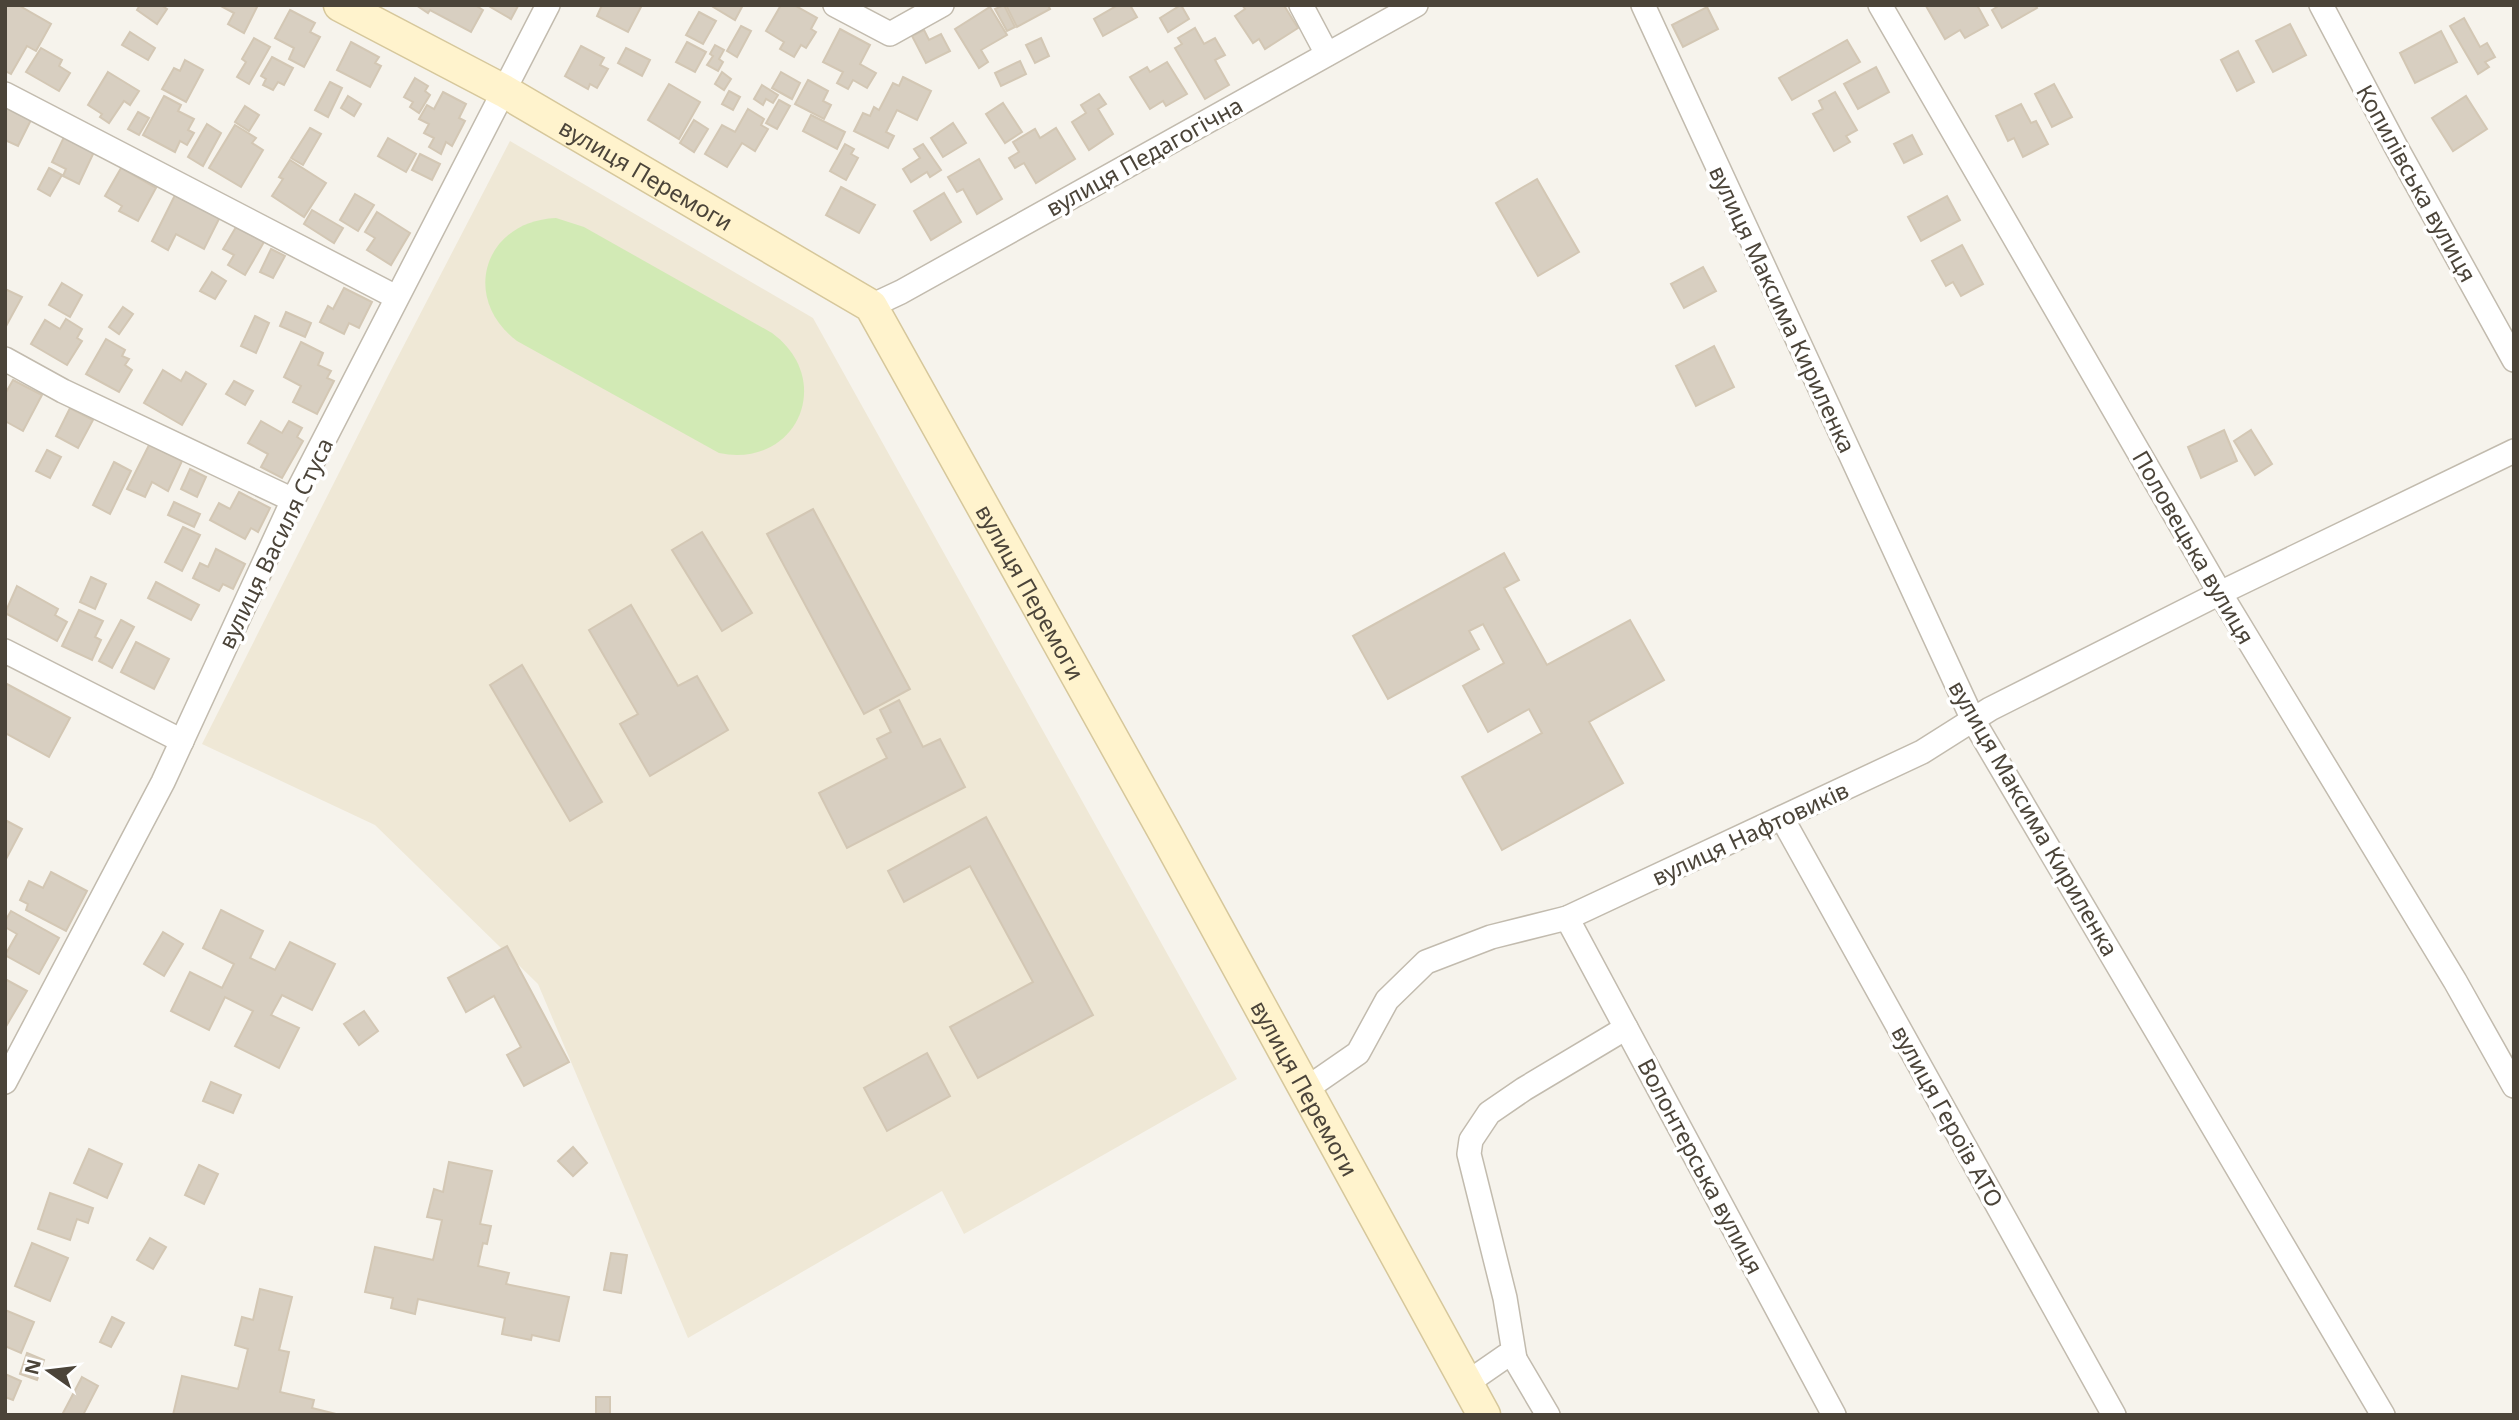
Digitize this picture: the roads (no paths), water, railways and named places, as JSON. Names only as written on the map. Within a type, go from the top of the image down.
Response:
[{"type":"street","name":"вулиця Перемоги","points":[[340,5],[504,91],[871,306],[1484,1415]]},
{"type":"street","name":"вулиця Василя Стуса","points":[[5,1082],[163,782],[293,500],[548,5]]},
{"type":"street","points":[[835,5],[890,34],[942,5]]},
{"type":"street","points":[[1301,5],[1327,54]]},
{"type":"street","name":"вулиця Педагогічна","points":[[871,306],[901,292],[1416,5]]},
{"type":"street","name":"вулиця Максима Кириленка","points":[[1643,5],[1973,720],[2383,1415]]},
{"type":"street","name":"Половецька вулиця","points":[[1880,5],[2220,593],[2455,981],[2514,1086]]},
{"type":"street","name":"Копилівська вулиця","points":[[2321,5],[2514,360]]},
{"type":"street","points":[[5,94],[396,296]]},
{"type":"street","points":[[5,359],[62,391],[293,500]]},
{"type":"street","name":"вулиця Нафтовиків","points":[[1306,1089],[1358,1053],[1387,1000],[1426,962],[1491,937],[1567,918],[1782,818],[1922,752],[1990,709],[2220,593],[2514,451]]},
{"type":"street","points":[[5,651],[182,741]]},
{"type":"street","name":"вулиця Героїв АТО","points":[[1782,818],[2115,1415]]},
{"type":"street","name":"Волонтерська вулиця","points":[[1567,918],[1834,1415]]},
{"type":"street","points":[[1548,1415],[1515,1359],[1505,1298],[1469,1154],[1471,1140],[1489,1113],[1524,1088],[1626,1028]]},
{"type":"street","points":[[1467,1383],[1506,1356],[1515,1359]]}]
